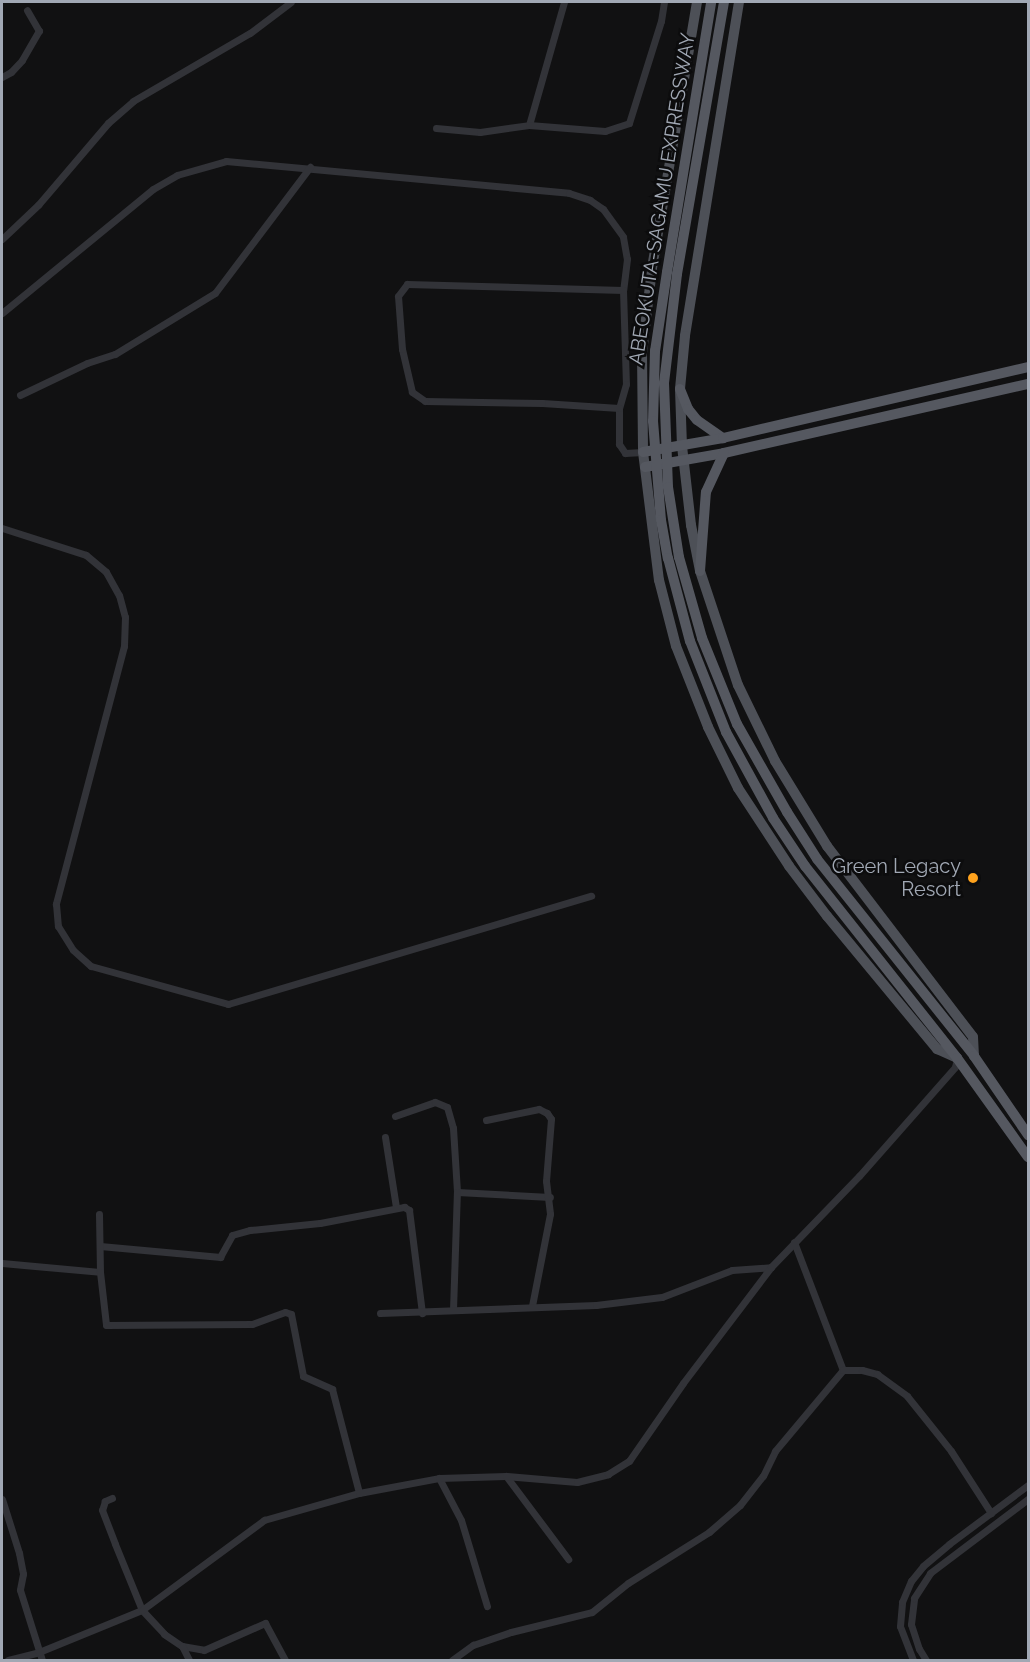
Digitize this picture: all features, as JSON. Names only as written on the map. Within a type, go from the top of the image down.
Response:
[{"type":"highway","name":"ABEOKUTA-SAGAMU EXPRESSWAY","points":[[711,2],[672,273],[664,383],[668,487],[679,557],[702,638],[737,724],[775,793],[817,859],[974,1056],[1029,1135]]},
{"type":"highway","name":"ABEOKUTA-SAGAMU EXPRESSWAY","points":[[724,2],[655,351],[653,421],[661,520],[690,641],[726,732],[773,818],[805,866],[957,1058],[1029,1157]]},
{"type":"highway","points":[[643,452],[723,438],[1029,367]]},
{"type":"highway","points":[[645,467],[724,453],[1029,384]]},
{"type":"highway","points":[[680,389],[697,420],[723,438]]},
{"type":"highway","points":[[700,571],[706,492],[724,453]]},
{"type":"main road","points":[[697,2],[652,269],[642,353],[643,452],[659,580],[676,645],[708,727],[738,788],[789,866],[827,915],[937,1049],[957,1058]]},
{"type":"main road","points":[[738,2],[685,336],[680,389],[682,446],[700,571],[738,685],[775,762],[827,846],[973,1037],[974,1056]]},
{"type":"street","points":[[2,239],[38,205],[108,123],[134,101],[250,33],[291,2]]},
{"type":"street","points":[[529,125],[564,2]]},
{"type":"street","points":[[436,128],[480,132],[529,125],[605,131],[629,123],[661,21],[664,2]]},
{"type":"street","points":[[2,77],[11,72],[22,60],[39,31],[27,10]]},
{"type":"street","points":[[2,313],[153,189],[177,175],[226,161],[310,167],[419,180],[558,192],[590,200],[614,221],[623,237],[627,259],[623,290],[626,384],[619,408],[619,444],[625,453],[643,452]]},
{"type":"street","points":[[20,395],[87,363],[115,354],[215,293],[310,167]]},
{"type":"street","points":[[619,408],[542,403],[425,401],[412,392],[402,349],[398,296],[407,284],[623,290]]},
{"type":"street","points":[[2,528],[86,555],[106,572],[119,595],[125,617],[124,646],[56,904],[58,926],[73,950],[91,966],[228,1004],[591,896]]},
{"type":"street","points":[[8,1660],[39,1652],[142,1610],[264,1520],[359,1493],[439,1478],[506,1476],[577,1482],[608,1474],[630,1461],[683,1383],[771,1267],[859,1176],[955,1067],[957,1058]]},
{"type":"street","points":[[395,1116],[435,1102],[447,1107],[453,1128],[457,1192],[453,1310]]},
{"type":"street","points":[[486,1120],[539,1108],[551,1119],[546,1181],[550,1197],[550,1214],[532,1306]]},
{"type":"street","points":[[386,1137],[396,1207]]},
{"type":"street","points":[[457,1192],[550,1197]]},
{"type":"street","points":[[100,1246],[220,1257],[232,1235],[250,1230],[320,1223],[396,1207],[409,1210],[422,1313]]},
{"type":"street","points":[[99,1214],[100,1272],[106,1325],[252,1324],[285,1312],[291,1314],[303,1376],[332,1389],[359,1493]]},
{"type":"street","points":[[794,1242],[843,1370]]},
{"type":"street","points":[[2,1263],[100,1272]]},
{"type":"street","points":[[380,1313],[596,1305],[662,1297],[732,1269],[771,1267]]},
{"type":"street","points":[[452,1660],[473,1645],[511,1632],[592,1612],[628,1583],[709,1532],[740,1505],[763,1476],[775,1450],[843,1370],[862,1370],[877,1374],[907,1396],[951,1450],[991,1513]]},
{"type":"street","points":[[506,1476],[568,1559]]},
{"type":"street","points":[[439,1478],[461,1520],[487,1606]]},
{"type":"street","points":[[913,1660],[900,1626],[902,1602],[911,1581],[923,1566],[1029,1485]]},
{"type":"street","points":[[2,1498],[19,1553],[23,1574],[20,1590],[42,1660]]},
{"type":"street","points":[[112,1498],[105,1502],[102,1510],[142,1610],[164,1634],[182,1647],[189,1660]]},
{"type":"street","points":[[926,1660],[919,1649],[911,1624],[914,1598],[930,1572],[1029,1499]]},
{"type":"street","points":[[182,1647],[204,1650],[265,1623],[285,1660]]},
{"type":"place","name":"Green Legacy Resort","points":[[973,878]]}]
